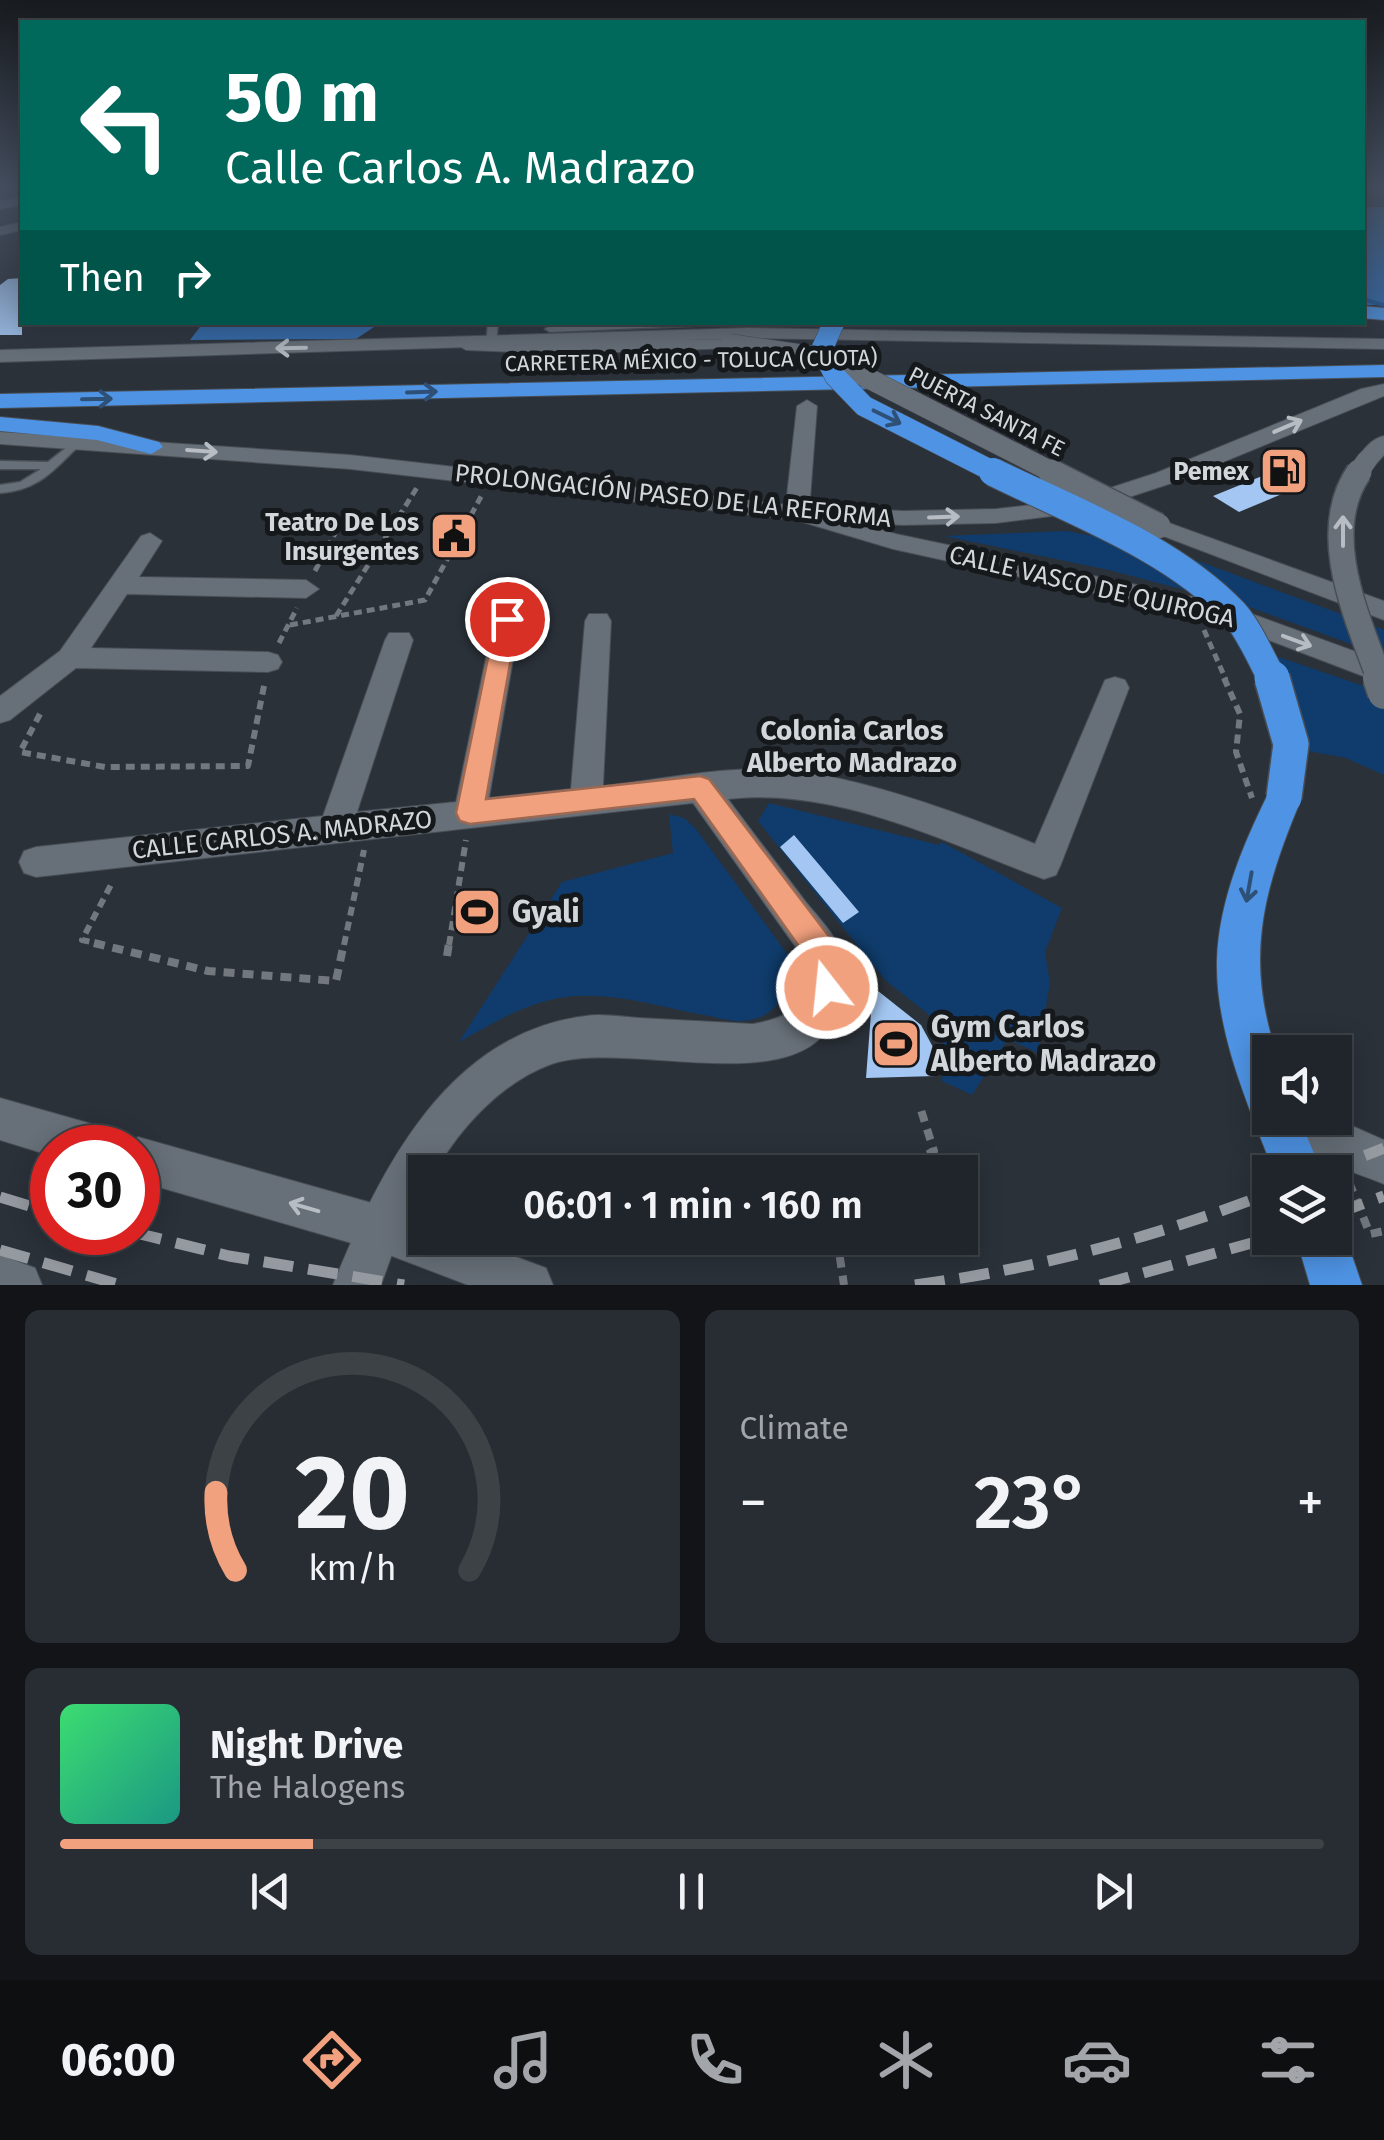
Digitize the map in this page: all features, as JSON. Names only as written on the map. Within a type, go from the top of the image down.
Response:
[{"type":"highway","points":[[833,325],[822,349],[835,376],[864,406],[1160,556],[1204,586],[1236,616],[1272,680],[1290,744],[1284,797],[1252,871],[1237,959],[1243,1018],[1252,1042]]},
{"type":"highway","name":"CARRETERA MÉXICO - TOLUCA (CUOTA)","points":[[0,380],[1384,356]]},
{"type":"highway","name":"CARRETERA MÉXICO - TOLUCA (CUOTA)","points":[[0,400],[1384,370]]},
{"type":"highway","points":[[0,424],[98,433],[151,447]]},
{"type":"highway","points":[[1326,1255],[1336,1285]]},
{"type":"street","points":[[0,356],[458,344],[492,337],[638,330],[1384,344]]},
{"type":"street","name":"PUERTA SANTA FE","points":[[551,334],[730,344],[818,358],[858,373],[1158,526],[1384,611]]},
{"type":"street","name":"PROLONGACIÓN PASEO DE LA REFORMA","points":[[0,438],[428,470],[797,513],[903,518],[996,516],[1076,508],[1164,478],[1368,393],[1384,390]]},
{"type":"street","points":[[797,513],[807,406]]},
{"type":"street","points":[[1376,451],[1350,484],[1342,537],[1344,562],[1384,693]]},
{"type":"street","name":"CALLE VASCO DE QUIROGA","points":[[797,513],[893,542],[1191,605],[1384,673]]},
{"type":"street","points":[[0,712],[70,658],[150,541]]},
{"type":"street","points":[[122,585],[306,589]]},
{"type":"street","points":[[470,813],[507,619]]},
{"type":"street","points":[[586,800],[598,621]]},
{"type":"street","points":[[335,828],[398,640]]},
{"type":"street","points":[[70,658],[268,662]]},
{"type":"street","name":"CALLE CARLOS A. MADRAZO","points":[[36,862],[764,782],[807,787],[970,830],[1044,864],[1115,688]]},
{"type":"street","points":[[357,1285],[379,1228],[432,1137],[485,1078],[540,1047],[587,1035],[753,1044],[789,1037],[815,1016],[827,988],[823,954],[700,787]]},
{"type":"street","points":[[0,1119],[30,1128]]},
{"type":"street","points":[[1322,1135],[1384,1162]]},
{"type":"street","points":[[160,1164],[379,1228],[528,1285]]},
{"type":"street","points":[[0,1279],[18,1285]]},
{"type":"lane","points":[[638,330],[682,325]]},
{"type":"lane","points":[[0,489],[21,489],[36,482],[76,442]]},
{"type":"lane","points":[[0,465],[48,466]]},
{"type":"path","points":[[335,617],[428,470]]},
{"type":"path","points":[[288,626],[425,600],[492,478]]},
{"type":"path","points":[[306,589],[339,526]]},
{"type":"path","points":[[1191,605],[1223,667],[1240,714],[1236,752],[1266,838]]},
{"type":"path","points":[[45,705],[20,752],[104,767],[248,766],[268,662]]},
{"type":"path","points":[[447,956],[470,813]]},
{"type":"path","points":[[128,852],[82,940],[208,971],[336,981],[370,824]]},
{"type":"path","points":[[920,1107],[934,1151],[926,1155]]},
{"type":"path","points":[[1333,1142],[1370,1234],[1384,1232]]},
{"type":"path","points":[[840,1255],[844,1285]]},
{"type":"shaded area","points":[[1365,248],[1384,248],[1384,305],[1365,305]]},
{"type":"shaded area","points":[[201,325],[377,325],[356,339],[190,340]]},
{"type":"shaded area","points":[[1066,531],[1166,549],[1384,630],[1384,656],[1249,607],[1109,570],[944,536]]},
{"type":"shaded area","points":[[1235,642],[1384,693],[1384,775],[1346,758],[1297,749]]},
{"type":"shaded area","points":[[769,803],[939,845],[942,842],[1062,908],[1045,952],[1050,983],[1038,1053],[1008,1039],[972,1095],[942,1081],[944,1046],[928,1014],[885,980],[758,821]]},
{"type":"shaded area","points":[[669,814],[684,818],[696,829],[788,955],[786,989],[775,1007],[756,1019],[738,1021],[618,998],[566,997],[524,1008],[459,1042],[562,882],[673,853]]},
{"type":"building","points":[[20,278],[22,335],[0,335],[0,285],[8,279]]},
{"type":"building","points":[[1282,468],[1308,483],[1239,512],[1213,496]]},
{"type":"building","points":[[794,835],[859,912],[843,923],[780,847]]},
{"type":"building","points":[[873,987],[921,1025],[934,1049],[936,1076],[866,1078]]},
{"type":"waterway","points":[[1365,300],[1384,305]]},
{"type":"railway","points":[[1352,1161],[1384,1148]]},
{"type":"railway","points":[[1352,1208],[1384,1196]]},
{"type":"railway","points":[[0,1197],[30,1206]]},
{"type":"railway","points":[[915,1285],[1095,1250],[1252,1199]]},
{"type":"railway","points":[[160,1239],[229,1256],[404,1285]]},
{"type":"railway","points":[[1100,1285],[1252,1243]]},
{"type":"railway","points":[[0,1250],[120,1285]]},
{"type":"place","name":"Pemex","points":[[1284,471]]},
{"type":"place","name":"Teatro De Los Insurgentes","points":[[454,536]]},
{"type":"place","name":"Gyali","points":[[477,912]]},
{"type":"place","name":"Gym Carlos Alberto Madrazo","points":[[896,1044]]},
{"type":"district","name":"Colonia Carlos Alberto Madrazo","points":[[852,746]]},
{"type":"route","points":[[507,619],[470,813],[700,787],[823,954],[827,988]]}]
